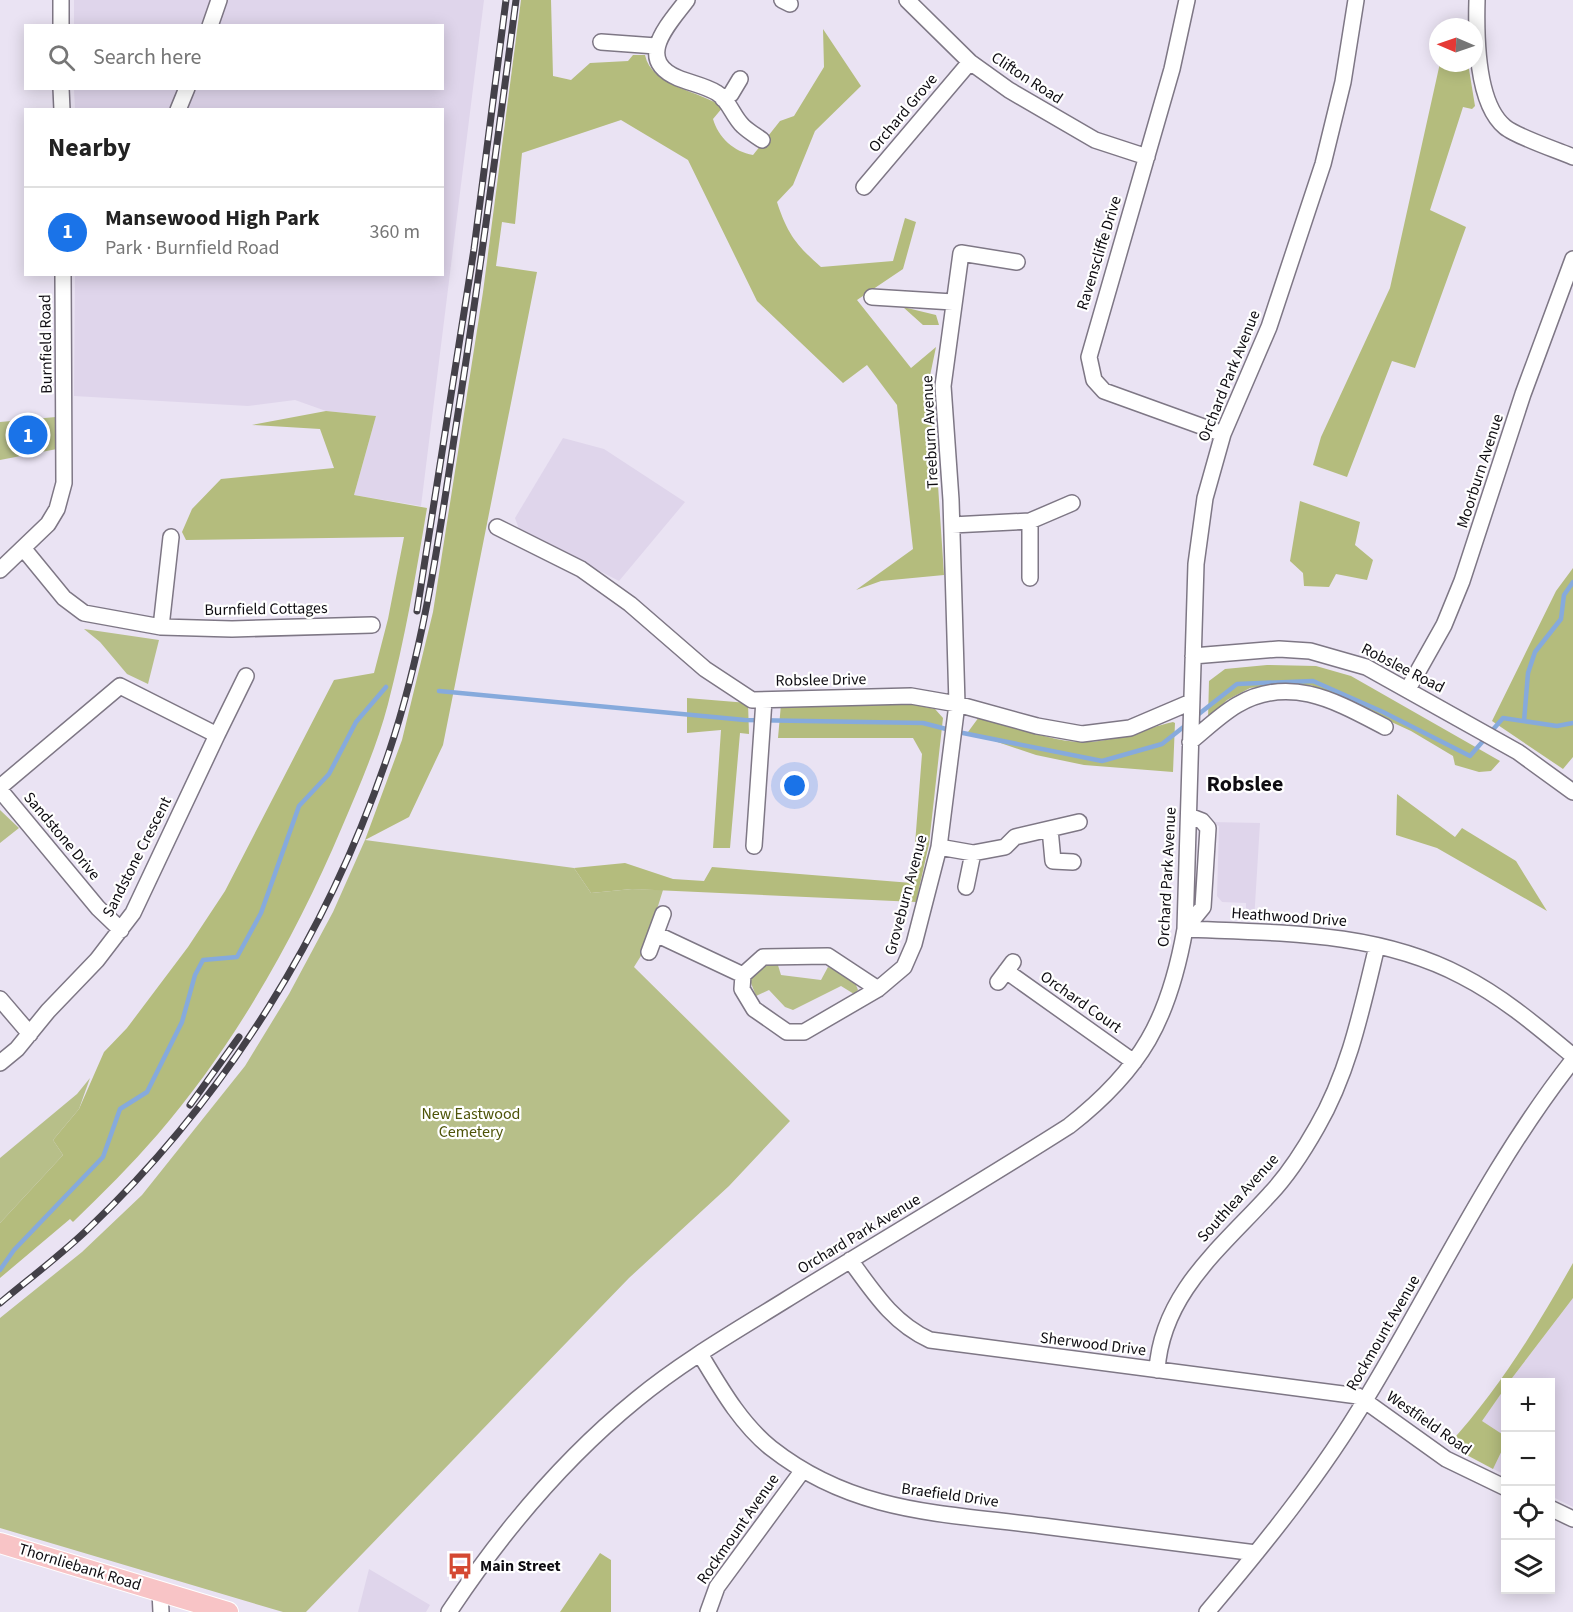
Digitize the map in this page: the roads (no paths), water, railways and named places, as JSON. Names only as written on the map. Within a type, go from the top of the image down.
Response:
[{"type":"main road","name":"Thornliebank Road","points":[[0,1543],[160,1591]]},
{"type":"main road","points":[[160,1591],[228,1612]]},
{"type":"street","points":[[61,0],[61,24]]},
{"type":"street","points":[[211,24],[219,0]]},
{"type":"street","points":[[687,0],[669,22],[656,46],[656,59],[663,70],[718,93],[742,126],[762,140]]},
{"type":"street","name":"Clifton Road","points":[[907,0],[970,62],[1009,90],[1095,140],[1147,157]]},
{"type":"street","name":"Ravenscliffe Drive","points":[[1187,0],[1172,69],[1093,334],[1089,357],[1094,380],[1104,391],[1222,434]]},
{"type":"street","name":"Orchard Park Avenue","points":[[449,1612],[501,1537],[555,1473],[637,1398],[700,1354],[1069,1126],[1114,1089],[1150,1040],[1175,983],[1185,929],[1196,564],[1205,498],[1222,434],[1269,327],[1323,164],[1343,82],[1356,0]]},
{"type":"street","points":[[1477,0],[1477,26],[1483,81],[1493,113],[1506,128],[1573,157]]},
{"type":"street","points":[[601,42],[656,46]]},
{"type":"street","name":"Orchard Grove","points":[[864,188],[970,62]]},
{"type":"street","points":[[723,99],[731,94],[740,79]]},
{"type":"street","points":[[61,90],[62,108]]},
{"type":"street","points":[[179,108],[186,90]]},
{"type":"street","name":"Treeburn Avenue","points":[[957,704],[952,525],[943,386],[953,302],[961,253],[1017,262]]},
{"type":"street","name":"Moorburn Avenue","points":[[1408,689],[1444,625],[1462,581],[1523,394],[1573,259]]},
{"type":"street","name":"Burnfield Road","points":[[0,570],[48,524],[57,509],[64,483],[63,276]]},
{"type":"street","points":[[872,297],[953,302]]},
{"type":"street","points":[[952,525],[1030,521],[1072,503]]},
{"type":"street","points":[[1030,521],[1030,578]]},
{"type":"street","name":"Robslee Drive","points":[[497,527],[582,569],[630,604],[705,669],[752,700],[911,696],[957,704],[1037,726],[1082,734],[1130,728],[1191,707]]},
{"type":"street","points":[[161,627],[171,537]]},
{"type":"street","name":"Burnfield Cottages","points":[[23,548],[64,598],[84,614],[161,627],[372,626]]},
{"type":"street","name":"Robslee Road","points":[[1193,656],[1279,649],[1310,651],[1366,667],[1482,730],[1573,792]]},
{"type":"street","name":"Sandstone Crescent","points":[[0,1063],[30,1034],[97,960],[133,913],[246,676]]},
{"type":"street","points":[[0,789],[120,686],[217,735]]},
{"type":"street","points":[[1190,736],[1235,706],[1270,692],[1298,690],[1325,696],[1385,727]]},
{"type":"street","points":[[754,846],[765,700]]},
{"type":"street","name":"Groveburn Avenue","points":[[743,975],[742,989],[754,1009],[787,1032],[804,1032],[878,989],[904,967],[914,944],[939,847],[954,743],[957,704]]},
{"type":"street","name":"Sandstone Drive","points":[[0,789],[98,908],[121,930]]},
{"type":"street","points":[[939,847],[973,853],[1005,847],[1015,837],[1079,822]]},
{"type":"street","points":[[1050,829],[1053,861],[1073,862]]},
{"type":"street","points":[[966,886],[973,853]]},
{"type":"street","points":[[649,952],[658,934],[663,914]]},
{"type":"street","name":"Heathwood Drive","points":[[1185,929],[1318,935],[1377,946],[1429,961],[1462,975],[1533,1022],[1573,1058]]},
{"type":"street","points":[[658,934],[743,975],[763,957],[828,956],[878,989]]},
{"type":"street","name":"Southlea Avenue","points":[[1156,1370],[1161,1340],[1189,1280],[1272,1192],[1317,1128],[1335,1093],[1352,1042],[1377,946]]},
{"type":"street","name":"Orchard Court","points":[[1006,972],[1134,1062]]},
{"type":"street","points":[[0,999],[30,1034]]},
{"type":"street","name":"Rockmount Avenue","points":[[1207,1612],[1256,1553],[1366,1400],[1521,1130],[1573,1058]]},
{"type":"street","name":"Sherwood Drive","points":[[850,1260],[889,1313],[913,1332],[930,1340],[1358,1396],[1366,1400]]},
{"type":"street","name":"Braefield Drive","points":[[700,1354],[723,1392],[753,1430],[769,1446],[803,1470],[845,1491],[901,1508],[1256,1553]]},
{"type":"street","name":"Westfield Road","points":[[1366,1400],[1446,1459],[1502,1486]]},
{"type":"street","name":"Rockmount Avenue","points":[[708,1612],[717,1587],[803,1470]]},
{"type":"street","points":[[1555,1510],[1573,1519]]},
{"type":"street","points":[[160,1591],[162,1612]]},
{"type":"waterway","points":[[1524,721],[1528,673],[1535,652],[1561,619],[1564,595],[1573,582]]},
{"type":"waterway","points":[[1195,717],[1237,684],[1313,681],[1383,712],[1470,756],[1503,718],[1557,726],[1573,723]]},
{"type":"waterway","points":[[0,1270],[14,1250],[103,1157],[120,1109],[147,1092],[182,1022],[195,975],[203,960],[237,957],[261,913],[299,806],[329,774],[356,722],[386,687]]},
{"type":"waterway","points":[[439,691],[745,720],[923,723],[950,730]]},
{"type":"waterway","points":[[958,732],[1102,761],[1162,744],[1186,725]]},
{"type":"railway","points":[[417,611],[474,249],[506,0]]},
{"type":"railway","points":[[0,1303],[78,1238],[139,1178],[185,1124],[228,1067],[268,1008],[304,947],[365,819],[401,714],[428,597],[471,329],[516,0]]},
{"type":"railway","points":[[190,1105],[239,1037]]},
{"type":"place","name":"Mansewood High Park","points":[[28,435]]},
{"type":"place","name":"Main Street","points":[[460,1566]]},
{"type":"district","name":"Robslee","points":[[1245,784]]},
{"type":"park label","name":"New Eastwood Cemetery","points":[[471,1123]]}]
